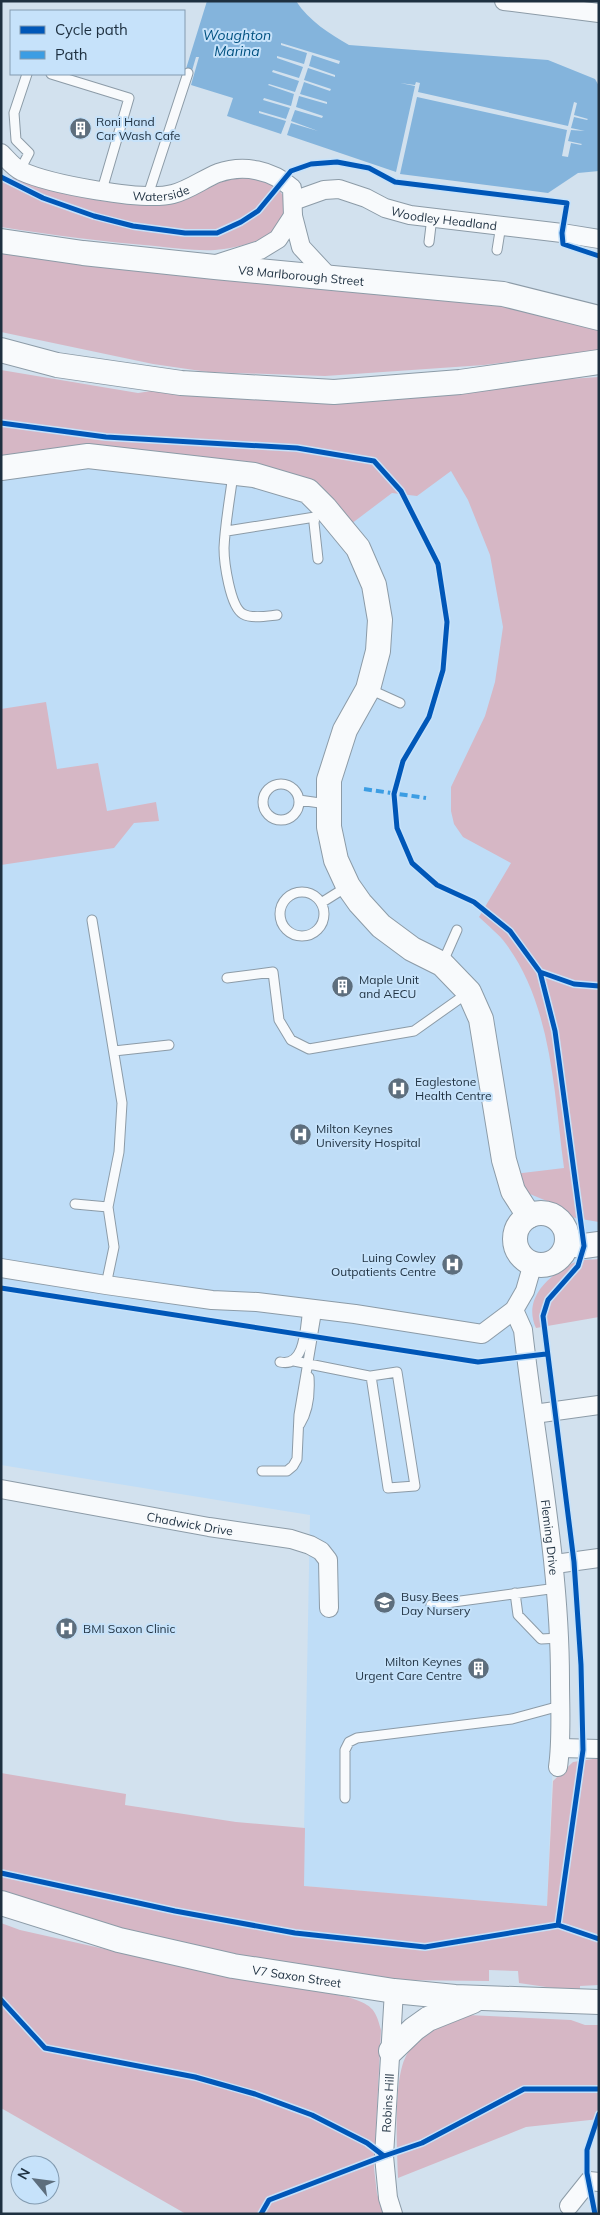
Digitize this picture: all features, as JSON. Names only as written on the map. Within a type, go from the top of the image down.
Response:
[{"type":"street","points":[[504,1],[599,14]]},
{"type":"street","name":"Waterside","points":[[1,153],[12,171],[55,182],[148,195],[173,194],[220,172],[257,168],[282,180],[292,188],[293,209]]},
{"type":"street","name":"Woodley Headland","points":[[293,209],[324,190],[339,189],[366,198],[385,208],[410,215],[501,225],[599,239]]},
{"type":"street","points":[[209,266],[260,250],[278,239],[293,209]]},
{"type":"street","points":[[293,209],[301,247],[328,276]]},
{"type":"street","name":"V8 Marlborough Street","points":[[1,241],[83,253],[503,294],[599,318]]},
{"type":"street","points":[[1,350],[57,365],[181,383],[334,392],[460,382],[599,362]]},
{"type":"street","points":[[1,468],[88,456],[254,475],[308,491],[320,512],[358,548],[374,585],[380,620],[378,650],[368,689],[346,730],[334,760],[329,780],[329,826],[336,860],[348,886],[381,926],[412,949],[442,964],[469,992],[481,1019],[504,1160],[513,1191],[529,1216]]},
{"type":"street","points":[[545,1213],[560,1220],[565,1227],[567,1244],[558,1259],[542,1265],[532,1263],[521,1255],[515,1241],[518,1226],[529,1216],[545,1213]]},
{"type":"street","points":[[567,1244],[584,1246],[599,1244]]},
{"type":"street","points":[[1,1268],[212,1300],[257,1302],[482,1334],[514,1310],[525,1291],[532,1263]]},
{"type":"street","name":"Fleming Drive","points":[[514,1310],[523,1330],[555,1564],[560,1638],[561,1748],[558,1767]]},
{"type":"street","points":[[534,1414],[599,1404]]},
{"type":"street","name":"Chadwick Drive","points":[[1,1489],[200,1525],[291,1539],[310,1545],[321,1551],[328,1560],[328,1608]]},
{"type":"street","points":[[555,1564],[599,1558]]},
{"type":"street","points":[[561,1748],[599,1749]]},
{"type":"street","name":"V7 Saxon Street","points":[[1,1903],[118,1940],[233,1966],[394,1991],[482,1998],[589,2002]]},
{"type":"street","name":"Robins Hill","points":[[393,2214],[388,2198],[384,2156],[394,1991]]},
{"type":"street","points":[[391,2051],[414,2029],[428,2019],[482,1998]]},
{"type":"street","points":[[569,2206],[589,2181],[599,2182]]},
{"type":"lane","points":[[148,195],[188,73]]},
{"type":"lane","points":[[12,171],[29,153],[16,140],[14,113],[27,75]]},
{"type":"lane","points":[[54,75],[129,98],[102,190]]},
{"type":"lane","points":[[429,242],[432,217]]},
{"type":"lane","points":[[497,250],[501,225]]},
{"type":"lane","points":[[233,472],[224,549],[232,600],[236,609],[243,614],[277,615]]},
{"type":"lane","points":[[227,532],[320,512]]},
{"type":"lane","points":[[318,559],[314,523],[320,512]]},
{"type":"lane","points":[[368,689],[400,703]]},
{"type":"lane","points":[[283,784],[295,790],[299,800],[295,814],[291,818],[282,820],[268,816],[262,802],[268,788],[283,784]]},
{"type":"lane","points":[[299,800],[328,804]]},
{"type":"lane","points":[[321,903],[348,886]]},
{"type":"lane","points":[[299,892],[309,893],[321,903],[324,914],[323,920],[312,934],[304,936],[295,935],[286,930],[282,924],[280,910],[290,895],[299,892]]},
{"type":"lane","points":[[92,920],[122,1103],[119,1152],[108,1206],[114,1247],[106,1285]]},
{"type":"lane","points":[[442,964],[457,930]]},
{"type":"lane","points":[[226,978],[273,972],[279,1020],[291,1040],[309,1049],[414,1031],[469,992]]},
{"type":"lane","points":[[114,1051],[169,1045]]},
{"type":"lane","points":[[75,1204],[108,1206]]},
{"type":"lane","points":[[280,1362],[286,1364],[294,1361],[300,1355],[312,1309]]},
{"type":"lane","points":[[262,1471],[280,1473],[288,1471],[296,1459],[312,1309]]},
{"type":"lane","points":[[294,1361],[371,1376],[397,1372],[415,1486],[388,1488],[371,1376]]},
{"type":"lane","points":[[431,1605],[557,1588]]},
{"type":"lane","points":[[515,1593],[518,1615],[541,1639],[560,1638]]},
{"type":"lane","points":[[345,1798],[345,1750],[349,1742],[357,1738],[512,1719],[560,1706]]},
{"type":"shaded area","points":[[18,176],[49,188],[82,197],[115,203],[166,204],[184,199],[226,179],[242,176],[268,182],[278,190],[285,200],[286,212],[282,223],[264,238],[251,243],[215,250],[192,250],[117,242],[1,227],[1,182]]},
{"type":"shaded area","points":[[1,253],[341,283],[525,309],[599,329],[599,354],[564,355],[484,365],[325,376],[208,372],[153,364],[1,332]]},
{"type":"shaded area","points":[[1,370],[138,393],[158,390],[509,383],[599,377],[599,1222],[575,1218],[554,1204],[525,1192],[514,1174],[564,1168],[549,1051],[533,995],[521,968],[506,944],[479,917],[511,863],[463,837],[454,824],[451,811],[451,787],[485,716],[495,682],[503,627],[490,555],[468,500],[451,471],[417,496],[392,493],[351,524],[276,471],[1,458]]},
{"type":"shaded area","name":"Milton Keynes University Hospital","points":[[503,439],[599,1047],[599,1223],[588,1277],[556,1302],[516,1347],[552,1566],[557,1657],[547,1906],[303,1886],[310,1515],[1,1465],[1,440]]},
{"type":"shaded area","points":[[46,702],[57,769],[98,763],[107,811],[156,802],[159,821],[134,823],[114,848],[1,865],[1,709]]},
{"type":"shaded area","points":[[599,1259],[599,1317],[536,1328],[533,1307],[541,1288],[548,1280],[575,1262]]},
{"type":"shaded area","points":[[599,1758],[599,1985],[580,1986],[580,1992],[519,1983],[518,1971],[489,1970],[489,1981],[394,1980],[297,1967],[174,1943],[52,1909],[1,1892],[1,1773],[126,1794],[125,1805],[236,1822],[305,1828],[304,1886],[547,1906],[553,1781],[573,1762]]},
{"type":"shaded area","points":[[1,1923],[20,1930],[176,1965],[348,1997],[362,2002],[371,2008],[377,2016],[381,2030],[374,2168],[377,2194],[384,2214],[186,2214],[1,2108]]},
{"type":"shaded area","points":[[468,2015],[571,2020],[585,2025],[599,2025],[599,2119],[526,2127],[398,2178],[397,2098],[402,2067],[406,2056],[419,2039],[438,2023]]},
{"type":"water","name":"Woughton Marina","points":[[207,1],[296,1],[313,21],[349,45],[548,60],[595,79],[599,86],[599,171],[578,173],[548,193],[400,174],[417,97],[567,130],[562,156],[568,157],[571,143],[582,144],[568,141],[571,130],[585,131],[571,128],[574,117],[588,119],[574,115],[577,103],[574,102],[568,126],[418,92],[420,83],[416,82],[415,85],[400,83],[415,86],[396,172],[287,135],[291,123],[318,131],[291,121],[295,110],[322,118],[323,116],[296,107],[299,96],[327,104],[327,102],[300,94],[304,82],[330,91],[331,89],[304,80],[308,68],[335,77],[335,75],[309,66],[312,55],[339,64],[340,61],[281,43],[281,45],[307,53],[304,64],[277,56],[277,58],[303,67],[299,78],[273,70],[272,72],[299,81],[295,92],[268,85],[294,94],[291,106],[264,98],[263,100],[290,108],[286,119],[259,111],[259,113],[286,121],[281,134],[227,116],[233,98],[191,85],[199,57],[196,57],[191,74],[185,72]]},
{"type":"marked path","points":[[364,789],[426,798]]},
{"type":"cycle path","points":[[1,177],[43,198],[94,216],[133,226],[185,233],[217,233],[241,222],[258,211],[291,171],[311,164],[337,162],[369,168],[395,182],[567,203],[562,233],[563,244],[599,256]]},
{"type":"cycle path","points":[[1,423],[106,437],[297,448],[374,461],[401,491],[438,564],[447,622],[443,670],[429,717],[403,761],[394,794],[397,828],[412,863],[437,885],[474,902],[510,931],[540,972],[574,984],[599,986]]},
{"type":"cycle path","points":[[540,972],[555,1031],[584,1246],[578,1266],[548,1300],[543,1316],[574,1562],[581,1665],[583,1750],[558,1925]]},
{"type":"cycle path","points":[[1,1288],[478,1362],[546,1354]]},
{"type":"cycle path","points":[[1,1873],[175,1911],[295,1933],[425,1947],[558,1925],[599,1939]]},
{"type":"cycle path","points":[[1,2000],[45,2048],[195,2077],[255,2094],[312,2115],[367,2143],[384,2156],[422,2143],[524,2089],[599,2089]]},
{"type":"cycle path","points":[[595,2214],[587,2173],[587,2150],[599,2114]]},
{"type":"cycle path","points":[[261,2214],[269,2200],[384,2156]]},
{"type":"place","name":"Roni Hand Car Wash Cafe","points":[[80,128]]},
{"type":"place","name":"Maple Unit and AECU","points":[[343,986]]},
{"type":"place","name":"Eaglestone Health Centre","points":[[399,1088]]},
{"type":"place","name":"Milton Keynes University Hospital","points":[[300,1135]]},
{"type":"place","name":"Luing Cowley Outpatients Centre","points":[[452,1264]]},
{"type":"place","name":"Busy Bees Day Nursery","points":[[385,1603]]},
{"type":"place","name":"BMI Saxon Clinic","points":[[67,1628]]},
{"type":"place","name":"Milton Keynes Urgent Care Centre","points":[[478,1668]]}]
